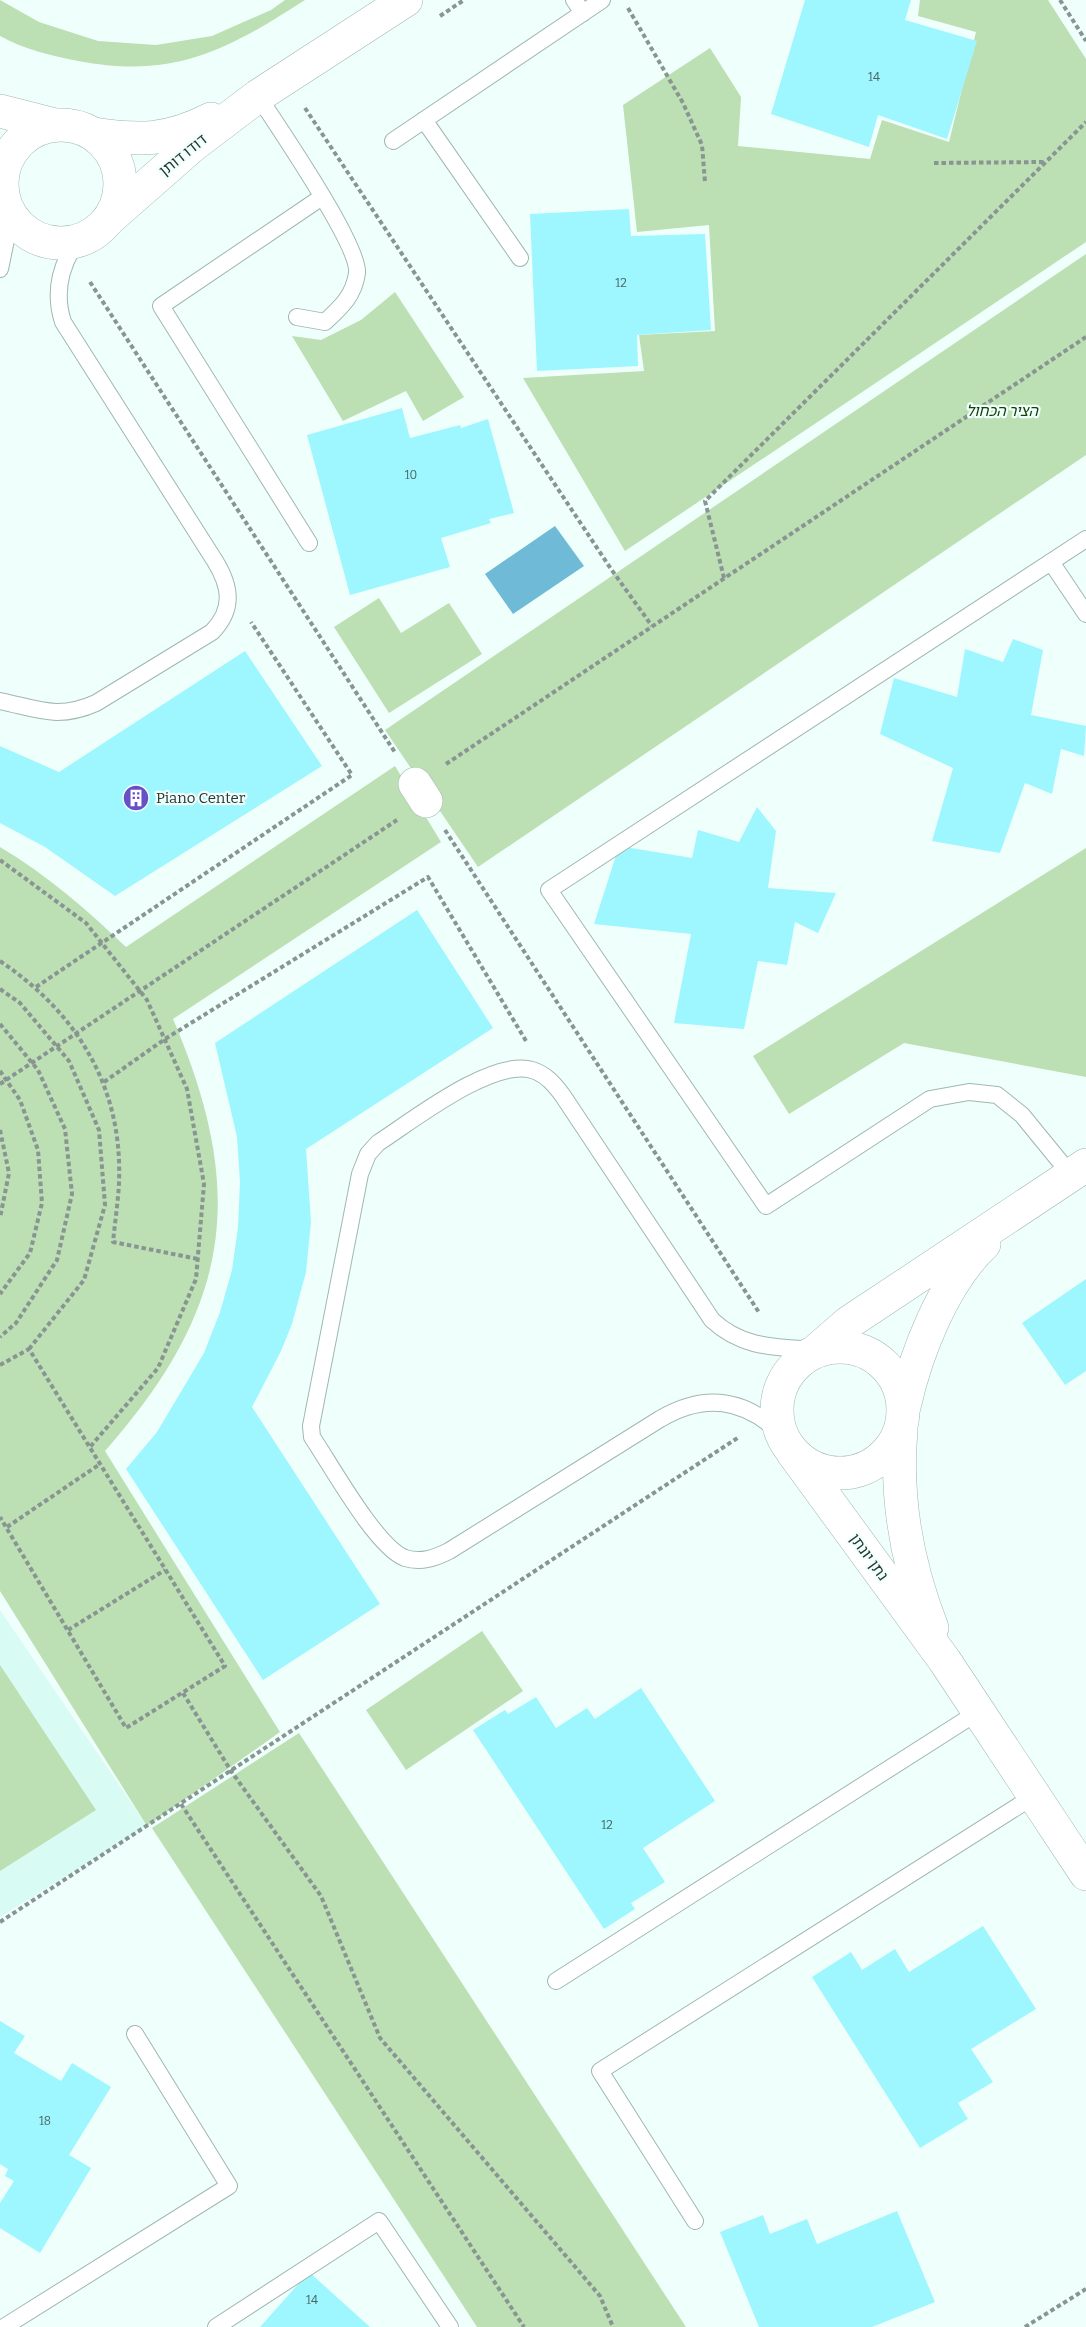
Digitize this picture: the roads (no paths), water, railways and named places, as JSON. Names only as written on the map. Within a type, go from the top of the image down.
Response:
[{"type":"street","name":"דודו דותן","points":[[110,218],[192,146],[258,96],[406,0]]},
{"type":"street","name":"דודו דותן","points":[[94,134],[136,140],[167,136],[207,121],[258,96]]},
{"type":"street","points":[[0,111],[55,126]]},
{"type":"street","points":[[74,126],[94,134],[109,148],[119,173],[119,200],[110,218],[95,233],[74,246],[56,243],[27,232],[12,218],[2,197],[2,178],[7,159],[22,139],[40,128],[74,126]]},
{"type":"street","name":"נתן יונתן","points":[[818,1350],[848,1323],[1079,1170]]},
{"type":"street","name":"נתן יונתן","points":[[945,1661],[914,1573],[900,1507],[898,1467],[903,1418],[912,1370],[948,1294],[971,1257],[1020,1209]]},
{"type":"street","points":[[839,1346],[861,1349],[888,1366],[900,1386],[903,1418],[891,1448],[875,1463],[854,1472],[832,1473],[811,1467],[780,1436],[776,1413],[782,1382],[795,1364],[818,1350],[839,1346]]},
{"type":"street","name":"נתן יונתן","points":[[780,1436],[945,1661],[1086,1874]]},
{"type":"lane","points":[[393,141],[579,6],[602,0]]},
{"type":"lane","points":[[258,96],[338,222],[357,271],[347,302],[325,322],[297,317]]},
{"type":"lane","points":[[424,120],[520,258]]},
{"type":"lane","points":[[0,269],[7,236],[2,197]]},
{"type":"lane","points":[[309,543],[161,306],[322,197]]},
{"type":"lane","points":[[0,701],[59,714],[76,712],[96,703],[212,632],[226,615],[229,606],[228,590],[216,561],[63,322],[59,304],[59,286],[74,246]]},
{"type":"lane","points":[[1079,1170],[1022,1114],[997,1095],[969,1092],[930,1099],[766,1206],[549,890],[1086,539]]},
{"type":"lane","points":[[1051,562],[1086,614]]},
{"type":"lane","points":[[780,1436],[744,1409],[722,1403],[698,1403],[673,1411],[440,1556],[422,1560],[405,1557],[388,1548],[312,1437],[311,1426],[360,1174],[368,1154],[378,1143],[488,1075],[513,1068],[533,1070],[550,1080],[563,1096],[712,1320],[742,1341],[818,1350]]},
{"type":"lane","points":[[556,1981],[978,1712]]},
{"type":"lane","points":[[695,2221],[600,2071],[1034,1796]]},
{"type":"lane","points":[[3,2327],[230,2186],[135,2034]]},
{"type":"lane","points":[[216,2327],[379,2221],[450,2327]]},
{"type":"water","points":[[555,526],[584,566],[513,614],[485,574]]},
{"type":"place","name":"Piano Center","points":[[136,798]]},
{"type":"park label","name":"הציר הכחול","points":[[1002,411]]}]
